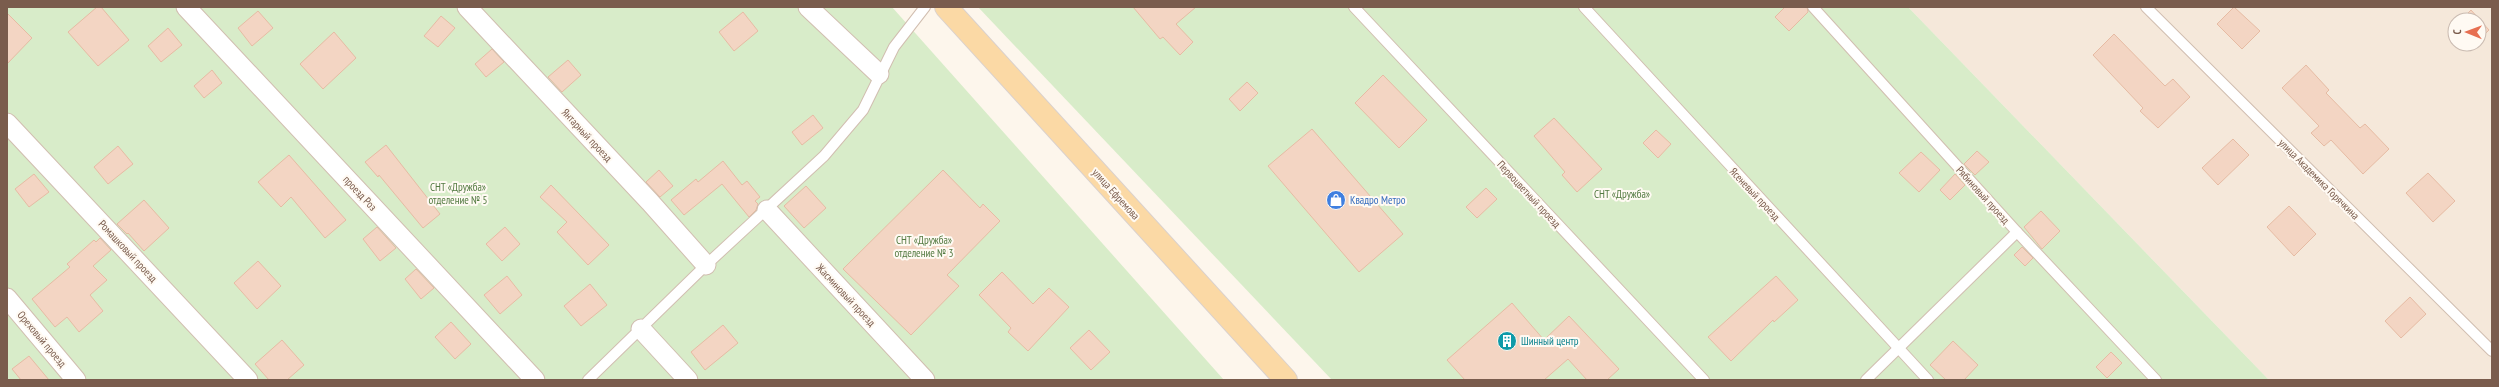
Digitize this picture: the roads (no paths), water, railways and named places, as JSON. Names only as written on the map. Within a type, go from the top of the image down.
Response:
[{"type":"main road","name":"улица Ефремова","points":[[946,7],[1286,380]]},
{"type":"street","name":"проезд Роз","points":[[186,7],[535,380]]},
{"type":"street","name":"Янтарный проезд","points":[[467,7],[650,202],[706,265]]},
{"type":"street","points":[[808,7],[879,74]]},
{"type":"street","name":"Ромашковый проезд","points":[[7,123],[248,380]]},
{"type":"street","name":"Жасминовый проезд","points":[[766,210],[925,380]]},
{"type":"street","name":"Ореховый проезд","points":[[7,298],[76,380]]},
{"type":"street","points":[[641,329],[688,380]]},
{"type":"lane","points":[[588,380],[706,265],[824,156],[863,110],[879,74],[894,47],[925,7]]},
{"type":"lane","name":"Первоцветный проезд","points":[[1354,7],[1704,380]]},
{"type":"lane","name":"Ясеневый проезд","points":[[1584,7],[1928,380]]},
{"type":"lane","name":"Рябиновый проезд","points":[[1812,7],[2017,232],[2156,380]]},
{"type":"lane","name":"улица Академика Горячкина","points":[[2146,7],[2492,351]]},
{"type":"lane","points":[[1866,380],[1899,350],[2017,232]]},
{"type":"place","name":"Квадро Метро","points":[[1336,200]]},
{"type":"place","name":"Шинный центр","points":[[1507,341]]},
{"type":"park label","name":"СНТ «Дружба» отделение № 5","points":[[458,193]]},
{"type":"park label","name":"СНТ «Дружба»","points":[[1622,194]]},
{"type":"park label","name":"СНТ «Дружба» отделение № 3","points":[[924,246]]}]
